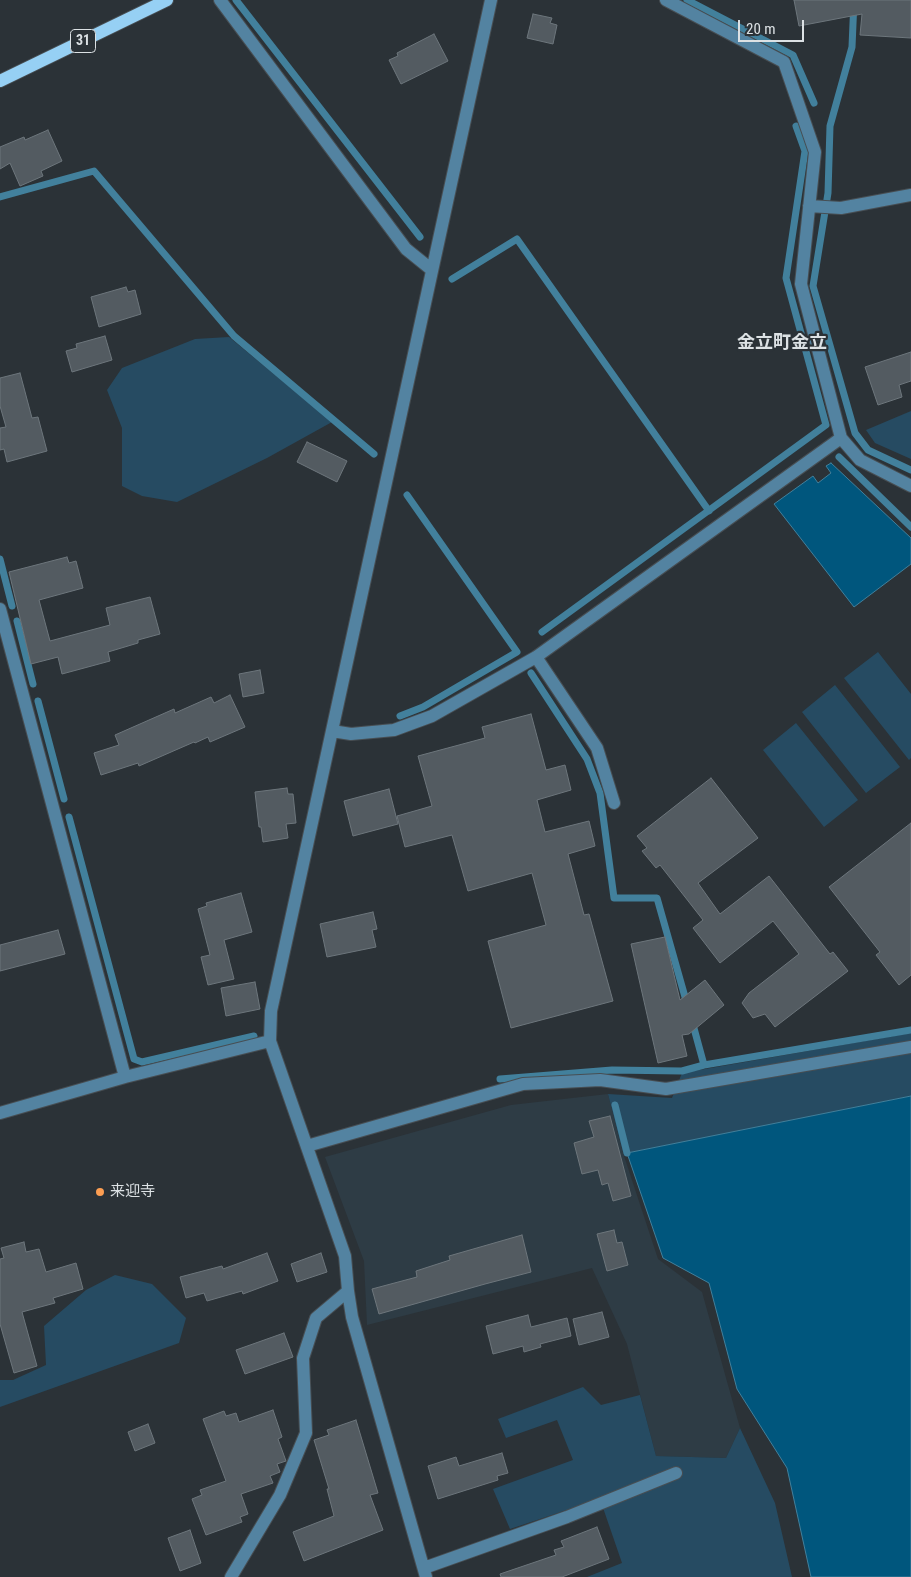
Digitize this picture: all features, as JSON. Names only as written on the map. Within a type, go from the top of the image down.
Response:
[{"type":"main road","name":"31","points":[[0,81],[166,0]]},
{"type":"street","points":[[220,0],[406,249],[432,270]]},
{"type":"street","points":[[491,0],[271,1012],[270,1041],[345,1256],[352,1318],[425,1572],[676,1474]]},
{"type":"street","points":[[666,0],[784,62],[815,152],[801,284],[841,438],[860,460],[911,486]]},
{"type":"street","points":[[809,206],[840,208],[911,196]]},
{"type":"street","points":[[332,731],[351,734],[394,730],[432,716],[536,657],[841,438]]},
{"type":"street","points":[[0,609],[125,1077]]},
{"type":"street","points":[[536,657],[597,748],[614,803]]},
{"type":"street","points":[[0,1113],[125,1077],[270,1041]]},
{"type":"street","points":[[307,1146],[523,1084],[600,1080],[666,1089],[911,1047]]},
{"type":"street","points":[[231,1577],[280,1495],[306,1433],[303,1358],[316,1318],[348,1292]]},
{"type":"shaded area","points":[[229,337],[332,422],[267,458],[177,502],[142,496],[122,486],[122,428],[107,390],[122,368],[195,339]]},
{"type":"shaded area","points":[[911,411],[911,459],[875,443],[866,430]]},
{"type":"shaded area","points":[[831,463],[911,538],[911,564],[854,607],[774,504],[813,476],[818,483],[831,473],[826,466]]},
{"type":"shaded area","points":[[878,652],[911,694],[911,758],[909,760],[844,678]]},
{"type":"shaded area","points":[[835,685],[900,767],[866,793],[802,712]]},
{"type":"shaded area","points":[[796,723],[858,800],[824,827],[763,750]]},
{"type":"shaded area","points":[[911,1033],[911,1096],[627,1153],[624,1156],[608,1094],[672,1098],[682,1073]]},
{"type":"shaded area","points":[[608,1094],[624,1156],[658,1259],[702,1292],[740,1428],[726,1458],[656,1456],[627,1344],[592,1268],[367,1325],[364,1261],[325,1157],[511,1105]]},
{"type":"shaded area","points":[[911,1096],[911,1577],[811,1577],[787,1468],[737,1389],[709,1283],[663,1258],[627,1153]]},
{"type":"shaded area","points":[[115,1275],[152,1284],[186,1318],[179,1343],[0,1407],[0,1380],[13,1380],[46,1365],[44,1326],[86,1290]]},
{"type":"shaded area","points":[[583,1387],[601,1405],[640,1395],[656,1456],[726,1458],[740,1428],[775,1503],[792,1577],[587,1577],[622,1563],[600,1499],[510,1529],[493,1489],[573,1460],[557,1420],[506,1438],[498,1419]]},
{"type":"building","points":[[794,0],[911,0],[911,38],[860,35],[862,14],[799,26]]},
{"type":"building","points":[[533,14],[552,18],[550,23],[557,25],[553,44],[527,38]]},
{"type":"building","points":[[434,34],[448,61],[401,84],[389,60],[398,56],[397,53]]},
{"type":"building","points":[[48,130],[62,161],[41,171],[43,176],[20,186],[10,163],[0,169],[0,147],[24,137],[25,140]]},
{"type":"building","points":[[126,287],[128,292],[135,290],[141,314],[99,327],[91,297]]},
{"type":"building","points":[[105,336],[112,360],[72,372],[66,351],[77,348],[76,344]]},
{"type":"building","points":[[911,352],[911,381],[899,385],[902,397],[878,405],[865,367]]},
{"type":"building","points":[[20,373],[32,418],[38,417],[47,451],[7,462],[4,449],[0,450],[0,428],[6,427],[0,406],[0,378]]},
{"type":"building","points":[[307,442],[347,461],[337,482],[297,462]]},
{"type":"building","points":[[67,557],[69,563],[76,561],[83,588],[39,600],[50,641],[110,625],[106,608],[150,597],[160,634],[138,640],[138,643],[108,652],[110,661],[62,674],[58,657],[31,664],[9,572]]},
{"type":"building","points":[[260,670],[264,693],[243,697],[239,674]]},
{"type":"building","points":[[230,695],[245,727],[210,742],[208,737],[194,742],[139,766],[138,763],[101,775],[94,753],[119,745],[115,735],[174,709],[175,713],[211,697],[214,703]]},
{"type":"building","points":[[531,714],[546,770],[565,765],[571,790],[537,800],[545,832],[589,821],[595,846],[568,854],[584,915],[589,914],[613,1001],[511,1028],[488,941],[546,925],[532,873],[468,891],[452,835],[405,847],[397,816],[432,806],[418,756],[485,738],[482,727]]},
{"type":"building","points":[[711,778],[758,838],[698,883],[720,914],[769,876],[830,954],[833,952],[848,971],[775,1027],[765,1014],[753,1018],[742,1003],[749,993],[799,954],[773,921],[720,963],[693,928],[703,920],[660,865],[656,868],[642,851],[647,848],[637,836]]},
{"type":"building","points":[[287,788],[288,794],[293,794],[296,823],[286,824],[288,838],[263,842],[261,827],[259,827],[255,792]]},
{"type":"building","points":[[389,789],[398,824],[353,836],[344,801]]},
{"type":"building","points":[[911,823],[911,975],[899,985],[876,955],[880,952],[829,887]]},
{"type":"building","points":[[241,893],[252,932],[224,940],[234,979],[208,985],[201,957],[210,955],[198,909],[207,906],[206,903]]},
{"type":"building","points":[[373,912],[377,929],[372,930],[376,947],[327,957],[320,924]]},
{"type":"building","points":[[58,930],[65,954],[0,971],[0,945]]},
{"type":"building","points":[[665,937],[680,1000],[705,980],[724,1005],[689,1034],[682,1035],[687,1056],[658,1063],[631,944]]},
{"type":"building","points":[[255,982],[260,1009],[226,1016],[221,988]]},
{"type":"building","points":[[610,1116],[631,1196],[613,1201],[608,1183],[602,1185],[598,1170],[582,1174],[574,1143],[594,1137],[589,1121]]},
{"type":"building","points":[[614,1230],[617,1243],[622,1242],[628,1265],[607,1271],[597,1234]]},
{"type":"building","points":[[522,1235],[531,1272],[379,1314],[372,1289],[417,1277],[416,1271],[450,1260],[449,1256]]},
{"type":"building","points":[[24,1242],[26,1252],[39,1249],[46,1272],[76,1263],[83,1289],[53,1298],[55,1303],[22,1312],[37,1366],[14,1373],[0,1324],[0,1259],[4,1258],[1,1248]]},
{"type":"building","points":[[267,1253],[278,1281],[243,1294],[242,1291],[207,1301],[204,1293],[186,1298],[180,1277],[222,1266],[223,1269]]},
{"type":"building","points":[[321,1253],[327,1272],[297,1282],[291,1264]]},
{"type":"building","points":[[602,1312],[609,1337],[579,1345],[573,1319]]},
{"type":"building","points":[[528,1315],[531,1327],[567,1318],[571,1336],[540,1344],[541,1347],[524,1352],[523,1346],[493,1354],[486,1326]]},
{"type":"building","points":[[284,1333],[293,1357],[245,1374],[236,1350]]},
{"type":"building","points":[[273,1410],[282,1437],[278,1439],[286,1461],[277,1464],[280,1472],[270,1476],[273,1483],[241,1494],[248,1514],[240,1517],[242,1522],[206,1535],[192,1499],[202,1495],[200,1490],[226,1481],[203,1419],[224,1411],[226,1416],[236,1413],[239,1422]]},
{"type":"building","points":[[356,1420],[378,1493],[370,1495],[383,1530],[304,1561],[293,1532],[334,1516],[327,1489],[329,1489],[314,1440],[329,1435],[327,1430]]},
{"type":"building","points":[[148,1424],[155,1443],[135,1451],[128,1432]]},
{"type":"building","points":[[502,1453],[508,1473],[497,1476],[498,1480],[438,1499],[428,1466],[456,1457],[459,1466]]},
{"type":"building","points":[[597,1527],[609,1559],[562,1577],[501,1577],[500,1574],[556,1555],[554,1550],[564,1547],[561,1541]]},
{"type":"building","points":[[190,1530],[201,1563],[180,1571],[168,1538]]},
{"type":"waterway","points":[[236,0],[420,237]]},
{"type":"waterway","points":[[687,0],[793,55],[814,103]]},
{"type":"waterway","points":[[854,0],[852,47],[830,126],[828,193],[813,286],[855,433],[868,450],[911,470]]},
{"type":"waterway","points":[[542,632],[826,425],[786,278],[805,151],[796,126]]},
{"type":"waterway","points":[[0,197],[94,171],[234,336],[374,454]]},
{"type":"waterway","points":[[452,279],[517,239],[709,511]]},
{"type":"waterway","points":[[839,457],[911,527]]},
{"type":"waterway","points":[[400,716],[423,707],[517,652],[407,495]]},
{"type":"waterway","points":[[0,559],[12,606]]},
{"type":"waterway","points":[[17,621],[33,684]]},
{"type":"waterway","points":[[531,673],[587,759],[600,793],[614,898],[657,898],[687,1004]]},
{"type":"waterway","points":[[38,701],[64,799]]},
{"type":"waterway","points":[[69,817],[134,1059],[142,1062],[254,1036]]},
{"type":"waterway","points":[[500,1079],[612,1070],[682,1071],[704,1065],[692,1021]]},
{"type":"waterway","points":[[704,1065],[911,1030]]},
{"type":"waterway","points":[[615,1105],[627,1153]]},
{"type":"place","name":"来迎寺","points":[[100,1192]]},
{"type":"district","name":"金立町金立","points":[[782,343]]}]
